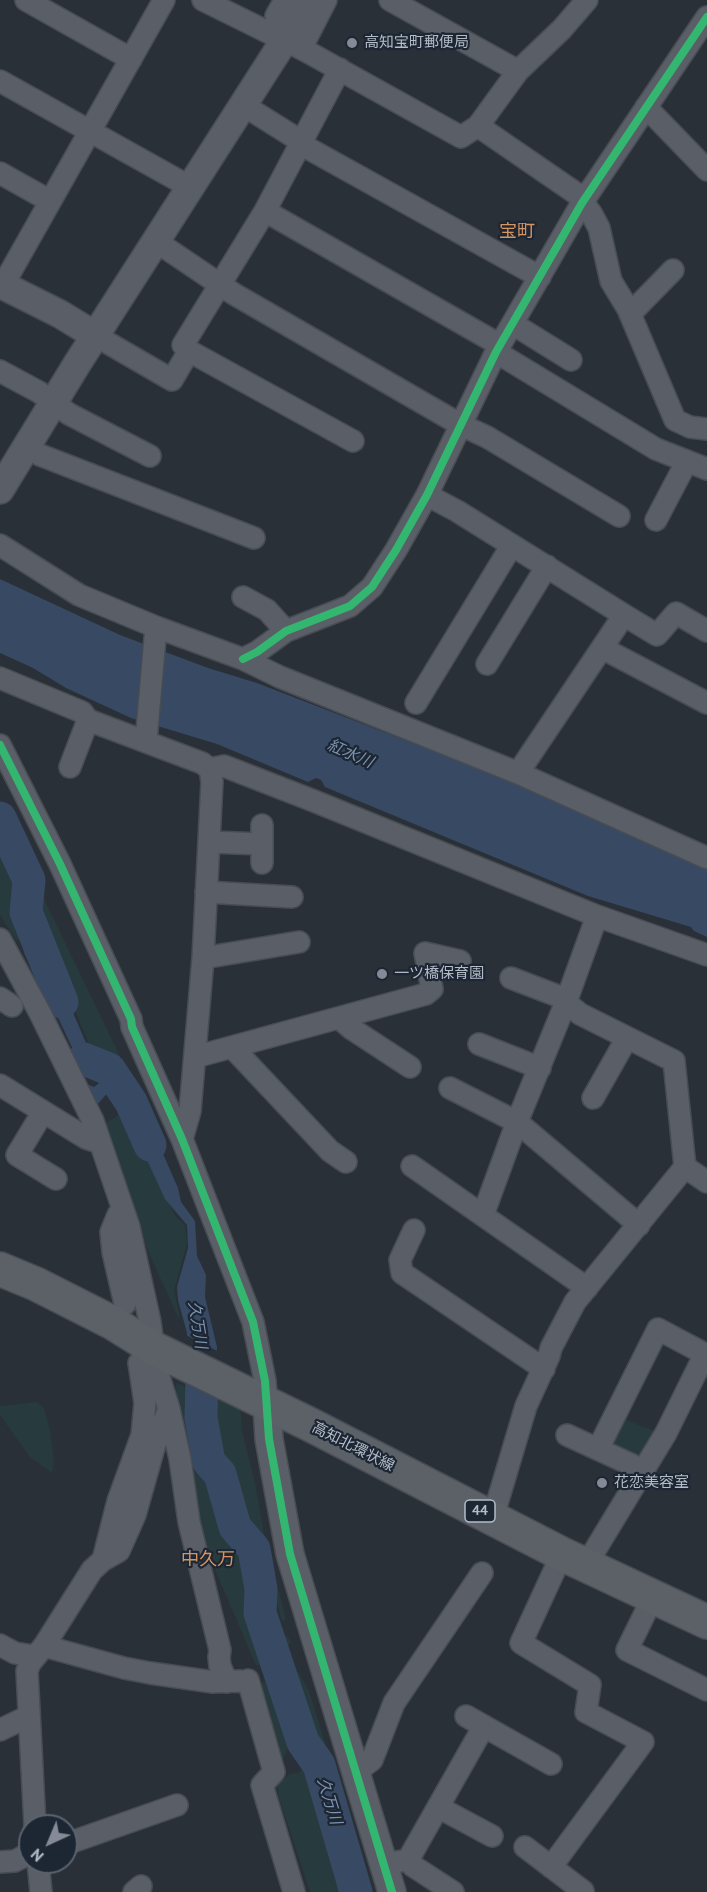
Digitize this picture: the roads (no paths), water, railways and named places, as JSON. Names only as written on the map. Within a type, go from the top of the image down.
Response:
[{"type":"main road","name":"高知北環状線","points":[[0,1269],[36,1284],[113,1323],[154,1356],[261,1402],[574,1559],[707,1622]]},
{"type":"street","points":[[26,0],[131,58]]},
{"type":"street","points":[[164,0],[1,284],[60,314],[172,380],[189,351]]},
{"type":"street","points":[[203,0],[340,69],[461,137],[478,126],[518,71],[562,29],[579,2]]},
{"type":"street","points":[[284,41],[276,16],[285,0]]},
{"type":"street","points":[[0,490],[284,41],[306,0]]},
{"type":"street","points":[[284,41],[306,39],[327,0]]},
{"type":"street","points":[[390,0],[518,71]]},
{"type":"street","points":[[243,659],[286,631],[350,606],[365,594],[393,555],[427,495],[498,348],[582,203],[707,16]]},
{"type":"street","points":[[340,69],[265,211],[183,345],[189,351],[353,441]]},
{"type":"street","points":[[0,81],[190,187]]},
{"type":"street","points":[[243,105],[301,143],[540,277]]},
{"type":"street","points":[[646,107],[707,170]]},
{"type":"street","points":[[478,126],[576,195],[597,223],[611,281],[630,314],[675,420],[690,427],[707,429]]},
{"type":"street","points":[[0,173],[50,201]]},
{"type":"street","points":[[265,211],[498,348],[656,449],[707,469]]},
{"type":"street","points":[[156,242],[234,294],[461,425],[487,437],[619,516]]},
{"type":"street","points":[[630,314],[673,270]]},
{"type":"street","points":[[513,324],[571,360]]},
{"type":"street","points":[[0,371],[55,403],[69,414],[150,456]]},
{"type":"street","points":[[27,447],[40,455],[254,538]]},
{"type":"street","points":[[656,520],[687,461]]},
{"type":"street","points":[[427,495],[457,511],[657,635],[676,613],[707,631]]},
{"type":"street","points":[[0,545],[79,595],[156,637],[243,659],[279,677],[518,773],[707,858]]},
{"type":"street","points":[[416,703],[512,545]]},
{"type":"street","points":[[487,664],[547,566]]},
{"type":"street","points":[[243,597],[267,610],[286,631]]},
{"type":"street","points":[[518,773],[624,615]]},
{"type":"street","points":[[147,736],[156,637]]},
{"type":"street","points":[[602,648],[707,703]]},
{"type":"street","points":[[0,678],[82,712],[87,720],[147,736],[210,769],[212,782],[210,842],[203,958],[190,1111],[182,1139]]},
{"type":"street","points":[[70,767],[87,720]]},
{"type":"street","points":[[0,745],[64,874],[131,1019],[132,1027],[182,1139],[253,1322],[265,1381],[261,1402],[290,1554],[356,1772],[395,1862],[392,1892]]},
{"type":"street","points":[[210,769],[224,766],[597,916],[707,955]]},
{"type":"street","points":[[210,842],[262,844]]},
{"type":"street","points":[[206,892],[292,897]]},
{"type":"street","points":[[483,1215],[597,916]]},
{"type":"street","points":[[0,939],[40,1013],[93,1121],[98,1142],[130,1230],[150,1322],[156,1367],[169,1408],[180,1459],[189,1522],[220,1650],[220,1666],[244,1680],[274,1772],[262,1785],[294,1892]]},
{"type":"street","points":[[203,958],[299,942]]},
{"type":"street","points":[[195,1057],[426,994],[432,989],[425,953],[460,961]]},
{"type":"street","points":[[493,1517],[526,1406],[544,1369],[551,1348],[575,1302],[685,1167],[674,1061],[579,1014],[558,996],[511,978]]},
{"type":"street","points":[[339,1018],[410,1067]]},
{"type":"street","points":[[594,1098],[627,1038]]},
{"type":"street","points":[[478,1044],[540,1068]]},
{"type":"street","points":[[232,1047],[330,1151],[346,1162]]},
{"type":"street","points":[[0,1085],[86,1138],[98,1142]]},
{"type":"street","points":[[450,1088],[518,1122],[639,1225]]},
{"type":"street","points":[[44,1112],[17,1155],[56,1179]]},
{"type":"street","points":[[412,1166],[587,1288]]},
{"type":"street","points":[[685,1167],[707,1182]]},
{"type":"street","points":[[123,1209],[111,1232],[125,1304]]},
{"type":"street","points":[[414,1230],[400,1260],[402,1273],[544,1369]]},
{"type":"street","points":[[551,1867],[643,1742],[586,1712],[590,1685],[521,1643],[574,1559],[643,1470],[666,1433],[705,1354],[658,1329],[598,1449]]},
{"type":"street","points":[[103,1560],[118,1501],[142,1435],[145,1403],[154,1356]]},
{"type":"street","points":[[33,1814],[27,1671],[92,1570],[103,1560],[119,1551],[135,1515],[155,1444],[169,1408]]},
{"type":"street","points":[[567,1435],[643,1470]]},
{"type":"street","points":[[356,1772],[372,1760],[394,1703],[482,1573]]},
{"type":"street","points":[[652,1597],[627,1650],[707,1689]]},
{"type":"street","points":[[0,1645],[15,1653],[39,1651],[124,1668],[213,1682],[244,1680]]},
{"type":"street","points":[[0,1730],[29,1716]]},
{"type":"street","points":[[395,1862],[438,1807],[475,1721],[551,1764]]},
{"type":"street","points":[[78,1840],[177,1805]]},
{"type":"street","points":[[438,1807],[492,1836]]},
{"type":"street","points":[[525,1847],[583,1891]]},
{"type":"street","points":[[0,1862],[18,1859]]},
{"type":"street","points":[[395,1862],[413,1866],[453,1892]]},
{"type":"street","points":[[39,1874],[41,1892]]},
{"type":"water","name":"紅水川","points":[[0,579],[120,635],[208,668],[257,683],[534,790],[707,866],[707,937],[694,931],[691,927],[588,896],[325,787],[321,780],[316,778],[308,782],[217,744],[131,718],[66,688],[33,668],[0,653]]},
{"type":"water","points":[[23,946],[32,957],[53,966],[92,1057],[103,1061],[113,1055],[129,1079],[110,1090],[97,1105],[85,1083],[94,1087],[102,1081],[90,1070],[83,1071],[24,953]]},
{"type":"water","points":[[138,1097],[178,1188],[181,1202],[195,1221],[197,1256],[206,1275],[205,1297],[217,1347],[215,1391],[205,1400],[203,1415],[198,1421],[195,1405],[187,1390],[187,1333],[177,1287],[188,1248],[187,1225],[165,1199],[123,1108]]},
{"type":"waterway","name":"久万川","points":[[0,818],[29,880],[26,912],[62,1002]]},
{"type":"waterway","name":"久万川","points":[[84,1059],[109,1069],[131,1102],[150,1145]]},
{"type":"waterway","name":"久万川","points":[[202,1374],[201,1418],[209,1462],[220,1474],[235,1527],[254,1549],[261,1589],[260,1613],[303,1742],[319,1765],[356,1892]]},
{"type":"place","name":"高知宝町郵便局","points":[[352,43]]},
{"type":"place","name":"一ツ橋保育園","points":[[382,974]]},
{"type":"place","name":"花恋美容室","points":[[602,1483]]},
{"type":"district","name":"宝町","points":[[517,232]]},
{"type":"district","name":"中久万","points":[[208,1560]]}]
